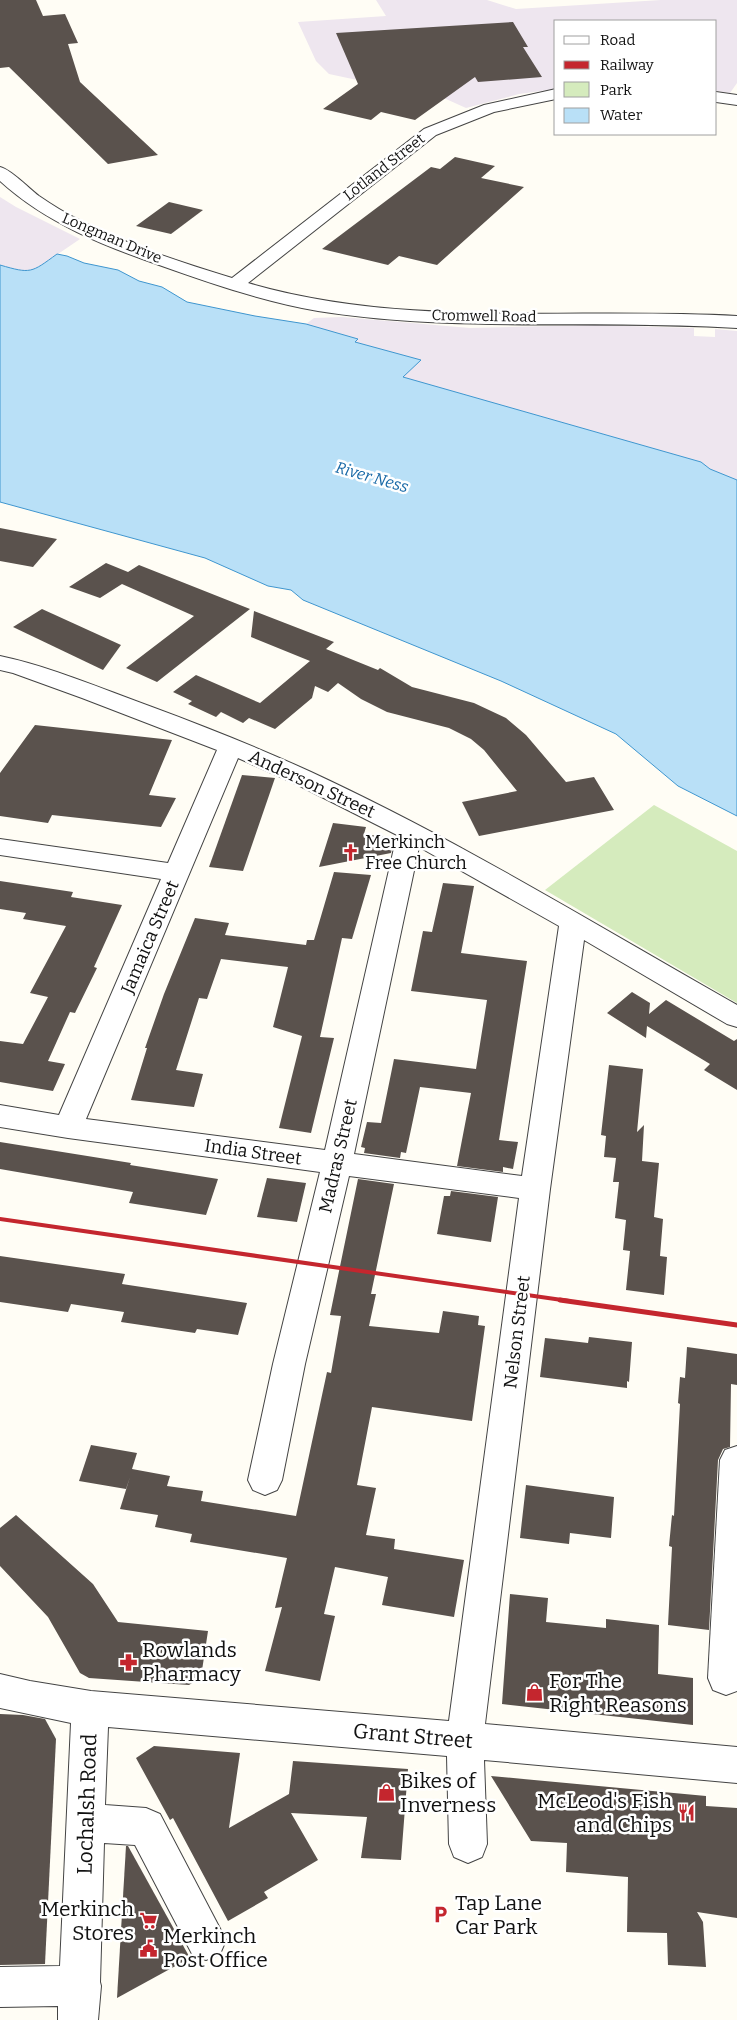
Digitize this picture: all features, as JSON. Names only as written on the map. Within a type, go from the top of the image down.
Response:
[{"type":"street","name":"Lotland Street","points":[[235,284],[430,132],[490,108],[554,94]]},
{"type":"street","points":[[717,97],[737,100]]},
{"type":"street","name":"Longman Drive","points":[[0,172],[15,187],[36,202],[91,232],[124,246],[235,284]]},
{"type":"street","name":"Cromwell Road","points":[[235,284],[272,296],[318,305],[408,315],[662,317],[737,322]]},
{"type":"street","name":"Anderson Street","points":[[0,663],[19,666],[231,746],[302,778],[410,832],[737,1017]]},
{"type":"street","name":"Jamaica Street","points":[[68,1127],[231,746]]},
{"type":"street","name":"Madras Street","points":[[265,1480],[289,1364],[337,1163],[410,832]]},
{"type":"street","points":[[0,847],[177,873]]},
{"type":"street","name":"Nelson Street","points":[[468,1844],[465,1740],[536,1189],[573,923]]},
{"type":"street","name":"India Street","points":[[0,1116],[68,1127],[536,1189]]},
{"type":"street","points":[[726,1678],[737,1460]]},
{"type":"street","name":"Grant Street","points":[[0,1691],[18,1696],[90,1708],[211,1716],[737,1765]]},
{"type":"street","name":"Lochalsh Road","points":[[80,2003],[90,1708]]},
{"type":"street","points":[[87,1823],[146,1826],[206,1940]]},
{"type":"street","points":[[0,1987],[80,2003]]},
{"type":"shaded area","points":[[376,0],[487,0],[516,9],[661,0],[737,0],[737,83],[730,93],[717,91],[717,20],[554,20],[554,89],[519,94],[466,108],[446,99],[329,74],[316,61],[298,22],[386,16]]},
{"type":"shaded area","points":[[0,197],[80,239],[36,269],[22,271],[0,265]]},
{"type":"shaded area","points":[[342,317],[470,328],[596,325],[694,328],[694,336],[715,337],[715,329],[737,331],[737,480],[710,469],[701,462],[402,377],[421,360],[355,342],[358,339],[306,324],[314,318]]},
{"type":"green space","points":[[654,805],[737,851],[737,1003],[545,890]]},
{"type":"water","name":"River Ness","points":[[57,254],[84,263],[118,270],[139,281],[162,287],[187,302],[306,324],[358,339],[355,342],[421,360],[403,377],[701,462],[710,469],[737,480],[737,816],[678,786],[616,734],[501,681],[303,600],[291,590],[268,586],[205,558],[0,502],[0,265],[18,270],[30,270]]},
{"type":"building","points":[[0,0],[36,0],[43,16],[65,14],[78,43],[68,44],[80,82],[158,155],[108,164],[9,67],[0,68]]},
{"type":"building","points":[[513,22],[528,47],[523,47],[542,77],[478,82],[475,77],[415,120],[381,112],[371,120],[323,109],[358,84],[336,33]]},
{"type":"building","points":[[455,157],[495,166],[481,178],[524,187],[437,265],[399,256],[388,265],[322,249],[431,167],[440,169]]},
{"type":"building","points":[[169,202],[203,210],[171,234],[136,226]]},
{"type":"building","points":[[0,528],[57,539],[33,567],[0,561]]},
{"type":"building","points":[[106,563],[128,572],[139,565],[250,609],[157,682],[126,668],[194,616],[122,584],[100,598],[69,587]]},
{"type":"building","points":[[42,609],[121,645],[103,670],[13,627]]},
{"type":"building","points":[[254,611],[334,642],[326,649],[378,670],[380,668],[412,687],[474,703],[506,718],[526,735],[566,782],[594,777],[614,810],[479,836],[462,802],[517,791],[484,750],[471,739],[449,728],[387,712],[361,699],[338,683],[328,692],[315,686],[312,698],[275,729],[249,718],[243,723],[221,712],[216,717],[188,704],[192,701],[173,692],[196,675],[260,703],[310,661],[251,637]]},
{"type":"building","points":[[35,725],[172,740],[149,795],[176,798],[161,827],[52,815],[48,823],[0,816],[0,773]]},
{"type":"building","points":[[242,775],[275,778],[243,871],[209,867]]},
{"type":"building","points":[[333,823],[366,827],[364,834],[394,838],[391,853],[319,867]]},
{"type":"building","points":[[334,872],[371,875],[352,939],[342,938],[320,1037],[334,1038],[311,1133],[279,1128],[302,1036],[273,1027],[288,967],[221,959],[207,999],[199,998],[176,1070],[203,1074],[194,1107],[131,1100],[147,1048],[145,1048],[164,994],[195,918],[229,923],[225,935],[306,945],[307,940],[314,940]]},
{"type":"building","points":[[0,881],[73,892],[71,897],[122,905],[94,967],[97,968],[75,1013],[70,1012],[48,1061],[65,1064],[53,1091],[0,1082],[0,1041],[23,1044],[48,997],[30,993],[66,926],[23,919],[26,913],[0,909]]},
{"type":"building","points":[[443,883],[474,886],[461,953],[527,961],[499,1140],[518,1142],[513,1169],[503,1167],[503,1172],[457,1166],[471,1093],[420,1087],[406,1153],[401,1152],[400,1158],[364,1153],[365,1148],[361,1147],[367,1122],[381,1123],[394,1059],[476,1069],[487,1000],[411,991],[423,931],[432,932]]},
{"type":"building","points":[[632,992],[650,1003],[649,1014],[666,1000],[734,1041],[737,1039],[737,1090],[704,1070],[710,1064],[647,1026],[646,1038],[607,1013]]},
{"type":"building","points":[[609,1065],[643,1069],[637,1132],[644,1125],[642,1161],[659,1163],[654,1217],[663,1219],[660,1256],[667,1257],[664,1295],[626,1290],[630,1251],[623,1250],[626,1220],[615,1218],[619,1182],[613,1182],[616,1158],[604,1157],[606,1136],[601,1135]]},
{"type":"building","points":[[0,1142],[218,1179],[206,1215],[129,1203],[133,1192],[0,1169]]},
{"type":"building","points":[[267,1178],[306,1183],[297,1222],[257,1217]]},
{"type":"building","points":[[358,1179],[394,1184],[371,1294],[376,1294],[369,1326],[439,1333],[443,1311],[479,1316],[478,1325],[485,1326],[472,1421],[372,1407],[357,1485],[376,1488],[366,1535],[395,1539],[394,1549],[464,1560],[454,1617],[382,1605],[388,1577],[335,1567],[324,1614],[335,1616],[320,1681],[265,1671],[282,1607],[275,1608],[287,1558],[190,1542],[192,1534],[155,1527],[158,1515],[120,1509],[130,1477],[126,1489],[79,1481],[91,1445],[137,1453],[132,1469],[170,1476],[167,1486],[203,1491],[201,1501],[296,1516],[327,1372],[331,1373],[341,1316],[330,1315]]},
{"type":"building","points":[[451,1191],[498,1197],[491,1242],[437,1234],[444,1196],[450,1196]]},
{"type":"building","points":[[0,1256],[125,1274],[122,1284],[247,1303],[238,1335],[197,1329],[195,1333],[121,1322],[124,1312],[71,1304],[68,1312],[0,1302]]},
{"type":"building","points":[[589,1337],[632,1342],[627,1388],[540,1377],[545,1338],[588,1343]]},
{"type":"building","points":[[687,1347],[737,1354],[737,1385],[731,1384],[730,1447],[723,1449],[718,1460],[709,1630],[668,1625],[672,1547],[669,1546],[672,1515],[674,1516],[680,1404],[678,1403],[680,1377],[685,1378]]},
{"type":"building","points":[[526,1485],[614,1497],[611,1538],[570,1533],[569,1544],[520,1538]]},
{"type":"building","points":[[16,1515],[93,1584],[118,1622],[208,1631],[201,1677],[189,1685],[89,1678],[80,1673],[48,1617],[0,1566],[0,1528]]},
{"type":"building","points":[[510,1594],[548,1598],[546,1622],[606,1628],[606,1619],[659,1625],[658,1674],[693,1678],[693,1725],[502,1704]]},
{"type":"building","points":[[0,1714],[23,1715],[45,1719],[56,1739],[45,1964],[0,1965]]},
{"type":"building","points":[[154,1746],[240,1753],[229,1828],[289,1794],[293,1761],[408,1769],[401,1860],[361,1858],[367,1817],[291,1813],[318,1860],[264,1892],[268,1898],[228,1921],[173,1818],[170,1820],[136,1758]]},
{"type":"building","points":[[491,1776],[706,1796],[706,1806],[737,1808],[737,1918],[697,1912],[703,1922],[706,1967],[668,1965],[667,1933],[627,1932],[628,1877],[566,1872],[567,1843],[531,1841]]},
{"type":"building","points":[[126,1846],[128,1846],[190,1958],[117,1998]]},
{"type":"railway","points":[[0,1219],[569,1301]]},
{"type":"railway","points":[[560,1300],[737,1325]]},
{"type":"place","name":"Merkinch Free Church","points":[[351,852]]},
{"type":"place","name":"Rowlands Pharmacy","points":[[128,1662]]},
{"type":"place","name":"For The Right Reasons","points":[[535,1693]]},
{"type":"place","name":"Bikes of Inverness","points":[[386,1793]]},
{"type":"place","name":"McLeod's Fish and Chips","points":[[686,1813]]},
{"type":"place","name":"Tap Lane Car Park","points":[[441,1915]]},
{"type":"place","name":"Merkinch Stores","points":[[148,1921]]},
{"type":"place","name":"Merkinch Post Office","points":[[149,1948]]}]
